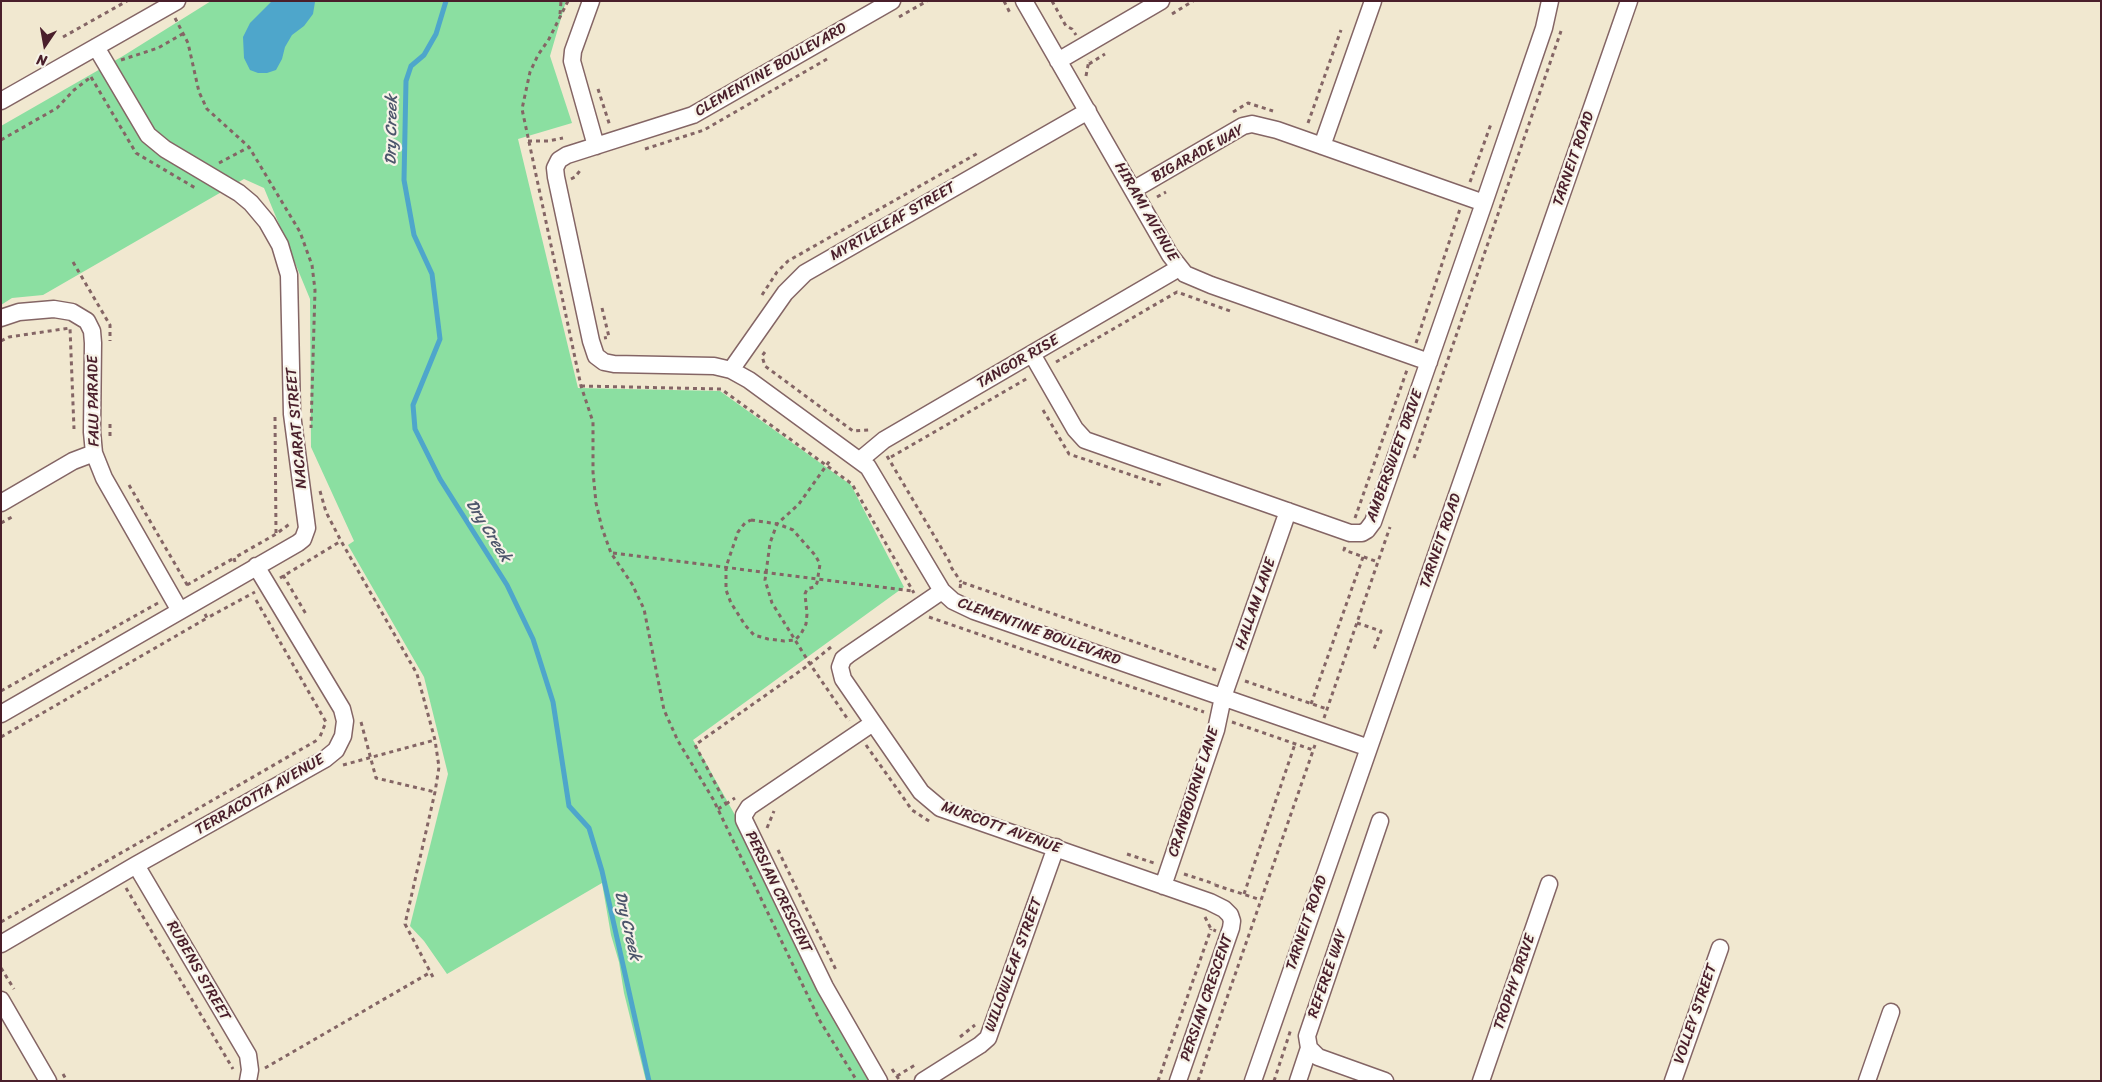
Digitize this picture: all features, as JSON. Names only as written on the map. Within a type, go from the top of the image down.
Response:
[{"type":"street","points":[[1,101],[177,1]]},
{"type":"street","points":[[591,1],[573,52],[572,61],[596,146]]},
{"type":"street","name":"CLEMENTINE BOULEVARD","points":[[892,1],[693,115],[562,157],[557,164],[555,172],[591,341],[596,356],[604,362],[614,364],[700,365],[731,370],[749,380],[860,460],[871,472],[938,585],[956,603],[1369,748]]},
{"type":"street","name":"HIRAMI AVENUE","points":[[1024,1],[1133,190],[1179,268],[1185,274],[1210,285],[1429,362]]},
{"type":"street","points":[[1058,61],[1160,1]]},
{"type":"street","points":[[1322,146],[1373,1]]},
{"type":"street","name":"AMBERSWEET DRIVE","points":[[1032,354],[1075,429],[1085,440],[1350,533],[1362,533],[1369,528],[1429,362],[1544,28],[1550,1]]},
{"type":"street","name":"TARNEIT ROAD","points":[[1253,1081],[1628,1]]},
{"type":"street","name":"NACARAT STREET","points":[[1,714],[298,543],[307,528],[292,414],[290,291],[286,262],[274,232],[260,211],[251,202],[165,149],[148,135],[96,47]]},
{"type":"street","name":"MYRTLELEAF STREET","points":[[731,370],[785,293],[805,273],[1088,111]]},
{"type":"street","name":"BIGARADE WAY","points":[[1133,190],[1243,126],[1252,124],[1277,130],[1484,203]]},
{"type":"street","name":"TANGOR RISE","points":[[860,460],[880,444],[1179,268]]},
{"type":"street","name":"FALU PARADE","points":[[1,318],[19,312],[54,309],[72,312],[87,322],[92,331],[93,343],[92,432],[94,453],[104,478],[180,611]]},
{"type":"street","points":[[1,503],[73,461],[94,453]]},
{"type":"street","name":"HALLAM LANE","points":[[1223,697],[1288,511]]},
{"type":"street","name":"TERRACOTTA AVENUE","points":[[1,944],[136,865],[325,759],[336,750],[343,736],[345,721],[342,709],[256,566]]},
{"type":"street","points":[[848,655],[938,585]]},
{"type":"street","name":"MURCOTT AVENUE","points":[[848,655],[843,660],[840,673],[921,792],[940,808],[1218,906],[1230,915]]},
{"type":"street","name":"CRANBOURNE LANE","points":[[1163,886],[1216,730],[1223,697]]},
{"type":"street","name":"PERSIAN CRESCENT","points":[[869,716],[858,733],[749,807],[744,815],[744,820],[825,987],[885,1080]]},
{"type":"street","name":"REFEREE WAY","points":[[1298,1081],[1309,1048],[1307,1036],[1380,821]]},
{"type":"street","name":"WILLOWLEAF STREET","points":[[922,1081],[988,1038],[1056,848]]},
{"type":"street","name":"RUBENS STREET","points":[[136,865],[248,1055],[248,1077]]},
{"type":"street","name":"TROPHY DRIVE","points":[[1481,1081],[1549,884]]},
{"type":"street","name":"PERSIAN CRESCENT","points":[[1178,1081],[1228,935],[1232,921],[1230,915]]},
{"type":"street","name":"VOLLEY STREET","points":[[1673,1081],[1720,948]]},
{"type":"street","points":[[1,1000],[48,1081]]},
{"type":"street","points":[[1867,1081],[1891,1012]]},
{"type":"street","points":[[1309,1048],[1318,1057],[1385,1081]]},
{"type":"path","points":[[63,37],[127,1]]},
{"type":"path","points":[[560,17],[561,1]]},
{"type":"path","points":[[1055,1],[1056,8],[1066,26],[1074,32],[1089,59],[1086,77]]},
{"type":"path","points":[[1413,461],[1562,29]]},
{"type":"path","points":[[1308,123],[1341,30]]},
{"type":"path","points":[[1,140],[57,108],[74,90],[108,67],[132,55],[158,48],[184,33],[188,42],[199,92],[207,109],[249,146]]},
{"type":"path","points":[[91,77],[136,153],[202,191]]},
{"type":"path","points":[[598,87],[610,124]]},
{"type":"path","points":[[591,129],[617,121]]},
{"type":"path","points":[[528,141],[548,141],[565,138]]},
{"type":"path","points":[[758,302],[777,272],[788,261],[986,149]]},
{"type":"path","points":[[1148,182],[1162,205]]},
{"type":"path","points":[[1157,197],[1173,187]]},
{"type":"path","points":[[1450,209],[1459,212]]},
{"type":"path","points":[[73,262],[110,325],[110,344]]},
{"type":"path","points":[[888,458],[1177,292],[1241,314]]},
{"type":"path","points":[[1,341],[9,337],[70,328],[75,434]]},
{"type":"path","points":[[1417,339],[1451,351]]},
{"type":"path","points":[[752,340],[766,351],[762,356],[765,366],[852,430],[870,430],[878,425]]},
{"type":"path","points":[[1056,362],[1060,370]]},
{"type":"path","points":[[1017,363],[1031,387]]},
{"type":"path","points":[[1397,369],[1406,372]]},
{"type":"path","points":[[581,386],[593,422],[593,472],[596,503],[611,553],[632,584],[644,609],[664,710],[678,741],[718,809],[820,1021],[857,1081]]},
{"type":"path","points":[[1040,404],[1068,454],[1171,489]]},
{"type":"path","points":[[275,409],[276,534]]},
{"type":"path","points":[[110,411],[110,440]]},
{"type":"path","points":[[852,430],[799,504],[778,524],[770,543],[765,580],[772,603],[810,664],[848,719],[912,810],[924,820],[933,823]]},
{"type":"path","points":[[870,430],[961,582],[1327,710]]},
{"type":"path","points":[[128,485],[207,618]]},
{"type":"path","points":[[326,512],[340,541],[417,674],[435,740],[439,767],[435,792],[405,924],[434,979]]},
{"type":"path","points":[[1346,514],[1355,517]]},
{"type":"path","points":[[1,523],[14,516]]},
{"type":"path","points":[[751,520],[778,524],[793,530],[820,564],[819,579],[814,587],[807,589],[806,624],[801,634],[795,640],[784,641],[754,635],[731,603],[726,590],[726,567],[738,532],[744,523],[751,520]]},
{"type":"path","points":[[1198,1081],[1390,525]]},
{"type":"path","points":[[1,737],[267,585],[340,541]]},
{"type":"path","points":[[1335,546],[1344,550]]},
{"type":"path","points":[[611,553],[912,591],[938,585],[952,566]]},
{"type":"path","points":[[1311,704],[1363,557]]},
{"type":"path","points":[[1,691],[234,558]]},
{"type":"path","points":[[949,624],[961,582]]},
{"type":"path","points":[[905,596],[912,591]]},
{"type":"path","points":[[1357,623],[1381,631],[1374,649]]},
{"type":"path","points":[[726,804],[695,745],[810,664],[837,642],[848,655]]},
{"type":"path","points":[[840,725],[848,719],[869,716]]},
{"type":"path","points":[[1,922],[319,738]]},
{"type":"path","points":[[1244,894],[1296,744]]},
{"type":"path","points":[[718,809],[739,795]]},
{"type":"path","points":[[1125,854],[1215,884]]},
{"type":"path","points":[[126,888],[240,1080],[269,1067],[431,972]]},
{"type":"path","points":[[1158,1081],[1211,929],[1206,917],[1196,914]]},
{"type":"path","points":[[1211,929],[1228,935]]},
{"type":"path","points":[[953,1042],[975,1026],[978,1017]]},
{"type":"path","points":[[885,1080],[921,1062]]},
{"type":"green space","points":[[211,1],[566,1],[550,56],[572,123],[518,139],[578,388],[720,391],[851,485],[904,587],[693,740],[884,1081],[646,1081],[611,935],[602,883],[447,974],[424,941],[410,926],[448,774],[424,677],[348,545],[354,541],[311,447],[310,299],[264,188],[244,179],[43,295],[12,298],[1,305],[1,126],[123,56]]},
{"type":"water","points":[[272,1],[315,2],[313,14],[304,26],[292,35],[276,70],[258,73],[250,70],[244,58],[243,37],[250,23]]},
{"type":"waterway","name":"Dry Creek","points":[[446,1],[436,34],[424,55],[411,66],[406,81],[404,180],[414,235],[432,274],[440,339],[413,405],[415,429],[440,479],[507,585],[533,639],[553,702],[569,806],[589,828],[602,871],[649,1081]]}]
